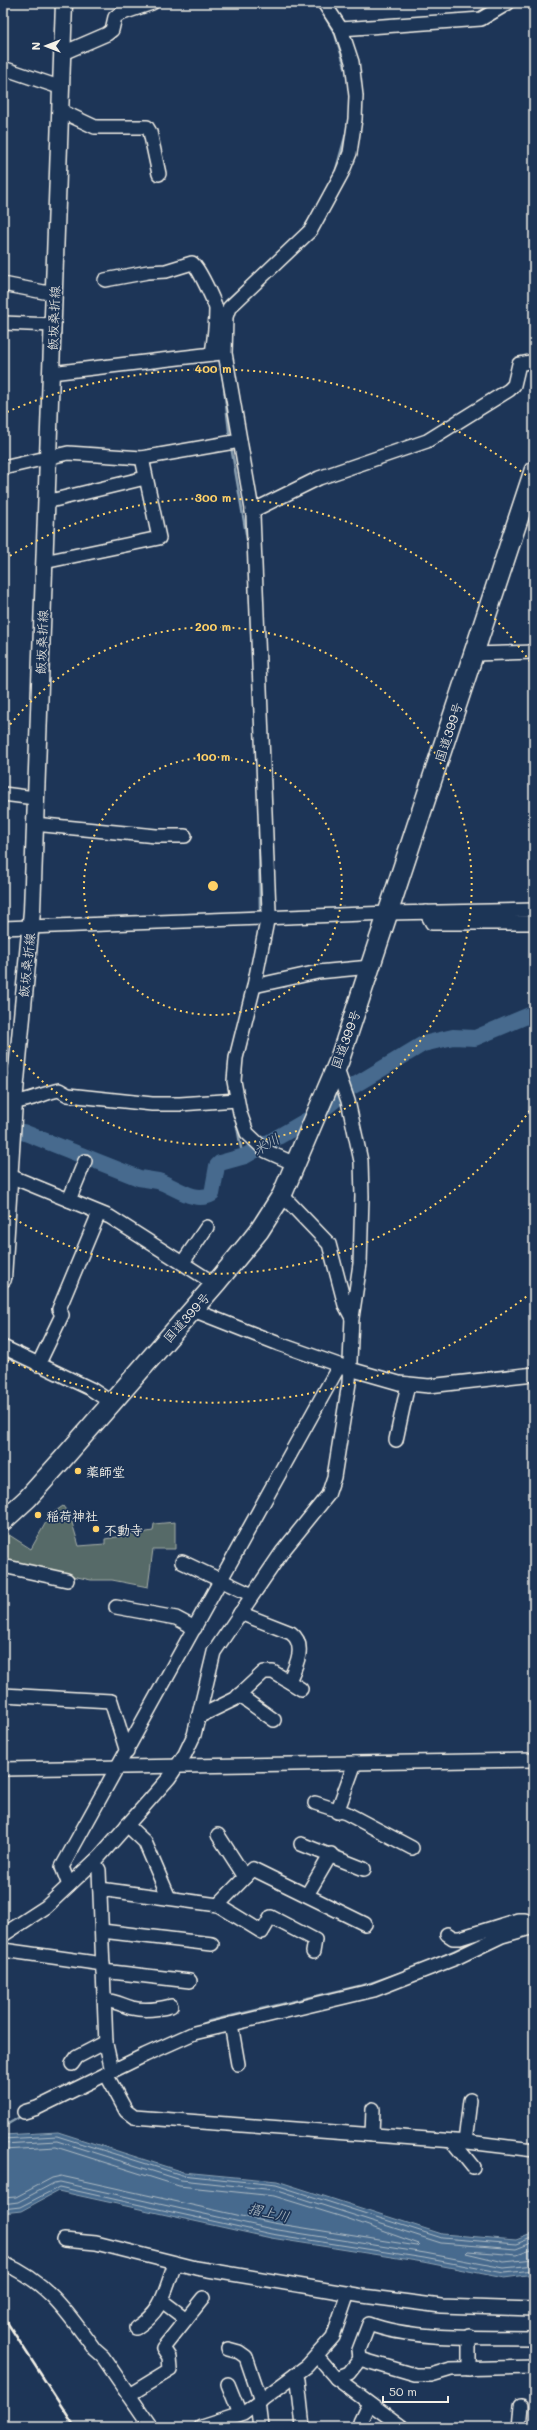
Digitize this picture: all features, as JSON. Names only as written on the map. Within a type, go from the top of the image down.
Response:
[{"type":"highway","name":"国道399号","points":[[3,1521],[28,1498],[193,1310],[259,1231],[282,1195],[336,1066],[389,913],[534,471]]},
{"type":"main road","name":"飯坂桑折線","points":[[3,1279],[8,1171],[30,928],[64,3]]},
{"type":"street","points":[[63,53],[107,34],[112,30],[116,17],[120,14],[152,3]]},
{"type":"street","points":[[219,353],[229,308],[311,230],[342,173],[350,154],[355,119],[356,96],[352,62],[341,29],[324,3]]},
{"type":"street","points":[[341,29],[481,19],[508,3]]},
{"type":"street","points":[[3,68],[62,88]]},
{"type":"street","points":[[61,112],[95,127],[147,127],[150,132],[159,174]]},
{"type":"street","points":[[105,280],[148,272],[166,271],[192,263],[197,266],[209,296],[214,301],[216,310],[219,353],[234,442],[252,511],[262,919],[254,986],[234,1070],[233,1100],[247,1133],[262,1147],[295,1164]]},
{"type":"street","points":[[3,284],[54,294]]},
{"type":"street","points":[[3,323],[53,325]]},
{"type":"street","points":[[51,373],[219,353]]},
{"type":"street","points":[[252,511],[319,478],[427,441],[509,390],[514,385],[519,364],[534,361]]},
{"type":"street","points":[[3,468],[68,453],[142,458],[234,442]]},
{"type":"street","points":[[44,562],[159,538],[145,478],[142,458]]},
{"type":"street","points":[[46,502],[145,478]]},
{"type":"street","points":[[474,654],[534,652]]},
{"type":"street","points":[[3,794],[35,798]]},
{"type":"street","points":[[34,824],[156,836],[185,836]]},
{"type":"street","points":[[3,928],[389,913],[534,910]]},
{"type":"street","points":[[426,912],[432,923],[534,923]]},
{"type":"street","points":[[254,986],[318,972],[370,967]]},
{"type":"street","points":[[3,1936],[46,1907],[94,1862],[127,1826],[177,1766],[194,1735],[214,1652],[252,1595],[305,1521],[328,1495],[334,1477],[344,1367],[360,1264],[362,1196],[361,1161],[348,1101],[336,1066]]},
{"type":"street","points":[[14,1102],[26,1101],[38,1095],[59,1090],[68,1095],[152,1104],[180,1104],[233,1100]]},
{"type":"street","points":[[69,1200],[86,1161]]},
{"type":"street","points":[[8,1171],[115,1220],[183,1262],[215,1284]]},
{"type":"street","points":[[282,1195],[329,1244],[345,1305],[352,1318]]},
{"type":"street","points":[[38,1365],[62,1315],[59,1309],[99,1213]]},
{"type":"street","points":[[183,1262],[208,1227]]},
{"type":"street","points":[[193,1310],[279,1344],[344,1367],[408,1384],[444,1384],[534,1374]]},
{"type":"street","points":[[3,1347],[91,1389],[112,1403]]},
{"type":"street","points":[[69,1885],[62,1868],[222,1580],[344,1367]]},
{"type":"street","points":[[396,1440],[408,1384]]},
{"type":"street","points":[[182,1562],[252,1595]]},
{"type":"street","points":[[3,1566],[67,1580]]},
{"type":"street","points":[[116,1607],[176,1618],[195,1628]]},
{"type":"street","points":[[240,1613],[291,1633],[296,1637],[299,1644],[298,1657],[289,1681]]},
{"type":"street","points":[[198,1717],[240,1695],[264,1672],[273,1672],[301,1689]]},
{"type":"street","points":[[3,1695],[111,1701],[127,1752]]},
{"type":"street","points":[[240,1695],[274,1720]]},
{"type":"street","points":[[3,1769],[534,1760]]},
{"type":"street","points":[[337,1812],[355,1763]]},
{"type":"street","points":[[315,1803],[337,1812],[346,1813],[412,1848]]},
{"type":"street","points":[[127,1826],[145,1842],[169,1898]]},
{"type":"street","points":[[218,1835],[245,1877]]},
{"type":"street","points":[[301,1844],[331,1854],[364,1869]]},
{"type":"street","points":[[306,1895],[331,1854]]},
{"type":"street","points":[[94,1862],[99,1870],[106,2042],[109,2072],[126,2111],[134,2118],[458,2141],[534,2150]]},
{"type":"street","points":[[218,1905],[253,1869],[365,1924]]},
{"type":"street","points":[[100,1890],[218,1905],[262,1932],[272,1917],[314,1940],[313,1952]]},
{"type":"street","points":[[447,1934],[453,1938],[460,1938],[509,1921],[531,1925]]},
{"type":"street","points":[[24,2112],[37,2108],[109,2072],[194,2033],[374,1990],[456,1958],[502,1936],[531,1925]]},
{"type":"street","points":[[102,1931],[212,1944]]},
{"type":"street","points":[[3,1950],[103,1968],[190,1980]]},
{"type":"street","points":[[104,2000],[117,2001],[132,2008],[160,2009],[171,2006]]},
{"type":"street","points":[[231,2024],[238,2064]]},
{"type":"street","points":[[72,2064],[77,2057],[106,2042]]},
{"type":"street","points":[[470,2100],[458,2141],[473,2167]]},
{"type":"street","points":[[372,2135],[373,2109]]},
{"type":"street","points":[[64,2240],[96,2243],[176,2264],[348,2293],[441,2306],[534,2309]]},
{"type":"street","points":[[3,2263],[19,2270],[46,2288],[94,2350],[103,2357],[151,2427]]},
{"type":"street","points":[[136,2328],[152,2317],[162,2301],[176,2264]]},
{"type":"street","points":[[201,2427],[240,2414],[259,2402],[295,2375],[316,2356],[334,2337],[348,2293]]},
{"type":"street","points":[[129,2395],[170,2370],[169,2357],[163,2348],[203,2298]]},
{"type":"street","points":[[162,2301],[186,2319]]},
{"type":"street","points":[[336,2378],[349,2373],[360,2359],[359,2350],[369,2324],[393,2331],[469,2336],[534,2338]]},
{"type":"street","points":[[469,2336],[469,2369]]},
{"type":"street","points":[[228,2349],[239,2352],[246,2358],[259,2402],[261,2427]]},
{"type":"street","points":[[316,2356],[336,2378],[402,2427]]},
{"type":"street","points":[[360,2359],[415,2375],[431,2375],[451,2369],[534,2367]]},
{"type":"street","points":[[295,2375],[298,2380],[303,2427]]},
{"type":"street","points":[[228,2384],[240,2414]]},
{"type":"street","points":[[360,2422],[369,2403]]},
{"type":"street","points":[[519,2427],[521,2406]]},
{"type":"green space","points":[[63,1506],[70,1516],[79,1546],[105,1544],[105,1539],[153,1531],[154,1524],[175,1522],[175,1549],[153,1549],[148,1587],[112,1580],[91,1580],[3,1561],[3,1531],[31,1549],[50,1515]]},
{"type":"water","name":"摺上川","points":[[58,2132],[183,2172],[277,2181],[442,2234],[516,2240],[534,2233],[534,2274],[504,2278],[423,2262],[271,2238],[58,2191],[21,2211],[3,2213],[3,2135]]},
{"type":"waterway","points":[[325,17],[335,34],[347,73]]},
{"type":"waterway","points":[[335,173],[347,130]]},
{"type":"waterway","points":[[301,231],[310,219]]},
{"type":"waterway","points":[[222,310],[226,301],[261,269]]},
{"type":"waterway","points":[[222,370],[230,439]]},
{"type":"waterway","points":[[231,446],[248,545],[253,675]]},
{"type":"waterway","points":[[259,832],[260,913]]},
{"type":"waterway","name":"米川","points":[[3,1133],[23,1132],[139,1178],[164,1183],[191,1196],[205,1197],[212,1194],[217,1166],[220,1163],[245,1156],[316,1115],[350,1088],[423,1044],[453,1037],[475,1038],[534,1013]]},
{"type":"waterway","points":[[228,1075],[229,1065]]},
{"type":"waterway","points":[[235,1116],[241,1148],[245,1156]]},
{"type":"waterway","points":[[436,1959],[485,1937]]},
{"type":"waterway","points":[[198,2026],[210,2021],[368,1984],[400,1973]]},
{"type":"waterway","points":[[3,2127],[23,2115]]},
{"type":"railway","points":[[3,2316],[75,2427]]},
{"type":"place","name":"薬師堂","points":[[78,1471]]},
{"type":"place","name":"稲荷神社","points":[[38,1515]]},
{"type":"place","name":"不動寺","points":[[96,1529]]}]
